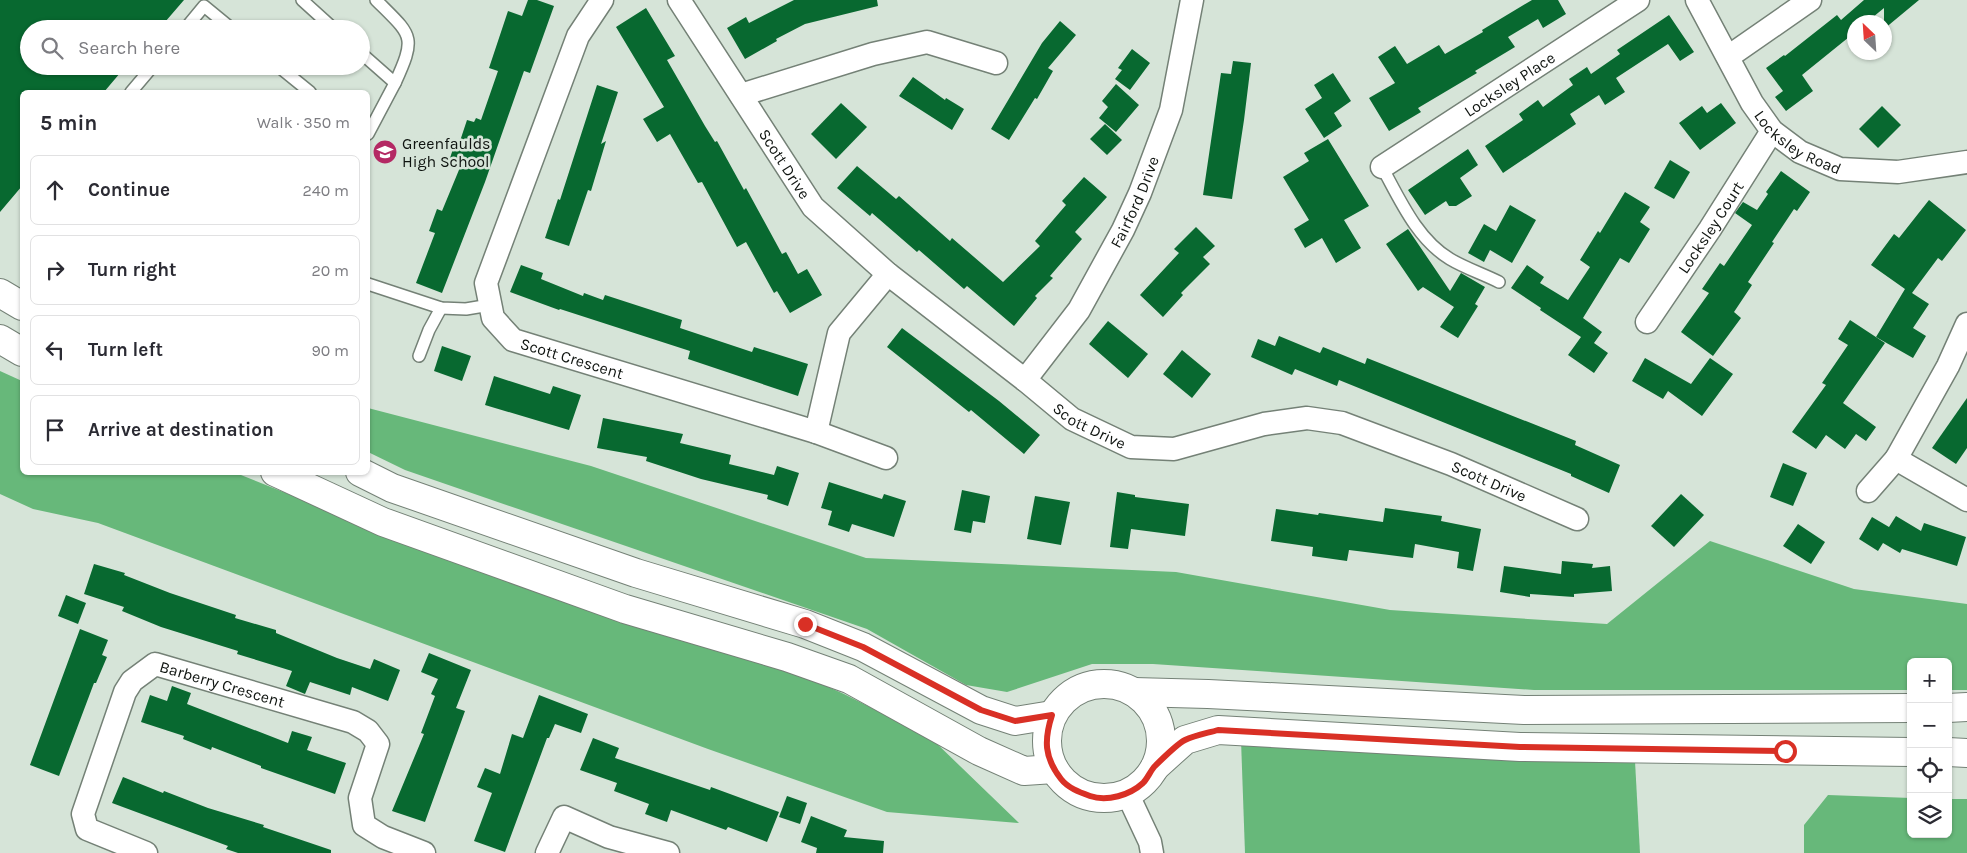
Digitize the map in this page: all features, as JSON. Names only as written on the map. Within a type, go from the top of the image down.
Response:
[{"type":"main road","points":[[0,294],[20,305]]},
{"type":"main road","points":[[0,339],[20,351]]},
{"type":"main road","points":[[281,475],[383,522],[626,609],[787,657],[849,679],[978,751],[1024,771],[1054,769]]},
{"type":"main road","points":[[366,475],[392,488],[636,573],[805,624],[863,647],[981,710],[1015,721],[1052,715]]},
{"type":"main road","points":[[1155,767],[1160,750],[1161,734],[1156,718],[1147,703],[1134,692],[1120,685],[1104,683],[1088,685],[1074,692],[1061,702],[1052,715],[1046,733],[1047,752],[1054,769],[1064,783],[1078,792],[1094,797],[1111,798],[1127,793],[1143,782],[1155,767],[1185,740],[1218,730],[1520,747],[1907,752]]},
{"type":"main road","points":[[1134,692],[1524,710],[1907,708]]},
{"type":"main road","points":[[1952,708],[1967,707]]},
{"type":"main road","points":[[1952,752],[1967,753]]},
{"type":"street","name":"Scott Crescent","points":[[602,0],[578,36],[486,284],[493,318],[513,340],[816,432],[886,458]]},
{"type":"street","name":"Scott Drive","points":[[680,0],[813,207],[888,274],[1026,380],[1072,419],[1131,447],[1174,449],[1264,424],[1307,418],[1342,423],[1452,464],[1577,519]]},
{"type":"street","name":"Fairford Drive","points":[[1026,380],[1079,310],[1123,230],[1140,193],[1171,110],[1192,0]]},
{"type":"street","name":"Locksley Place","points":[[1382,167],[1638,0]]},
{"type":"street","name":"Locksley Road","points":[[1697,0],[1752,102],[1772,131],[1800,152],[1840,168],[1898,172],[1967,162]]},
{"type":"street","points":[[1728,57],[1810,0]]},
{"type":"street","points":[[741,95],[874,54],[927,42],[996,62]]},
{"type":"street","name":"Locksley Court","points":[[1647,322],[1710,229],[1772,131]]},
{"type":"street","points":[[816,432],[839,333],[888,274]]},
{"type":"street","points":[[1868,491],[1896,459],[1948,366],[1967,324]]},
{"type":"street","points":[[1896,459],[1967,500]]},
{"type":"street","name":"Barberry Crescent","points":[[133,850],[87,829],[83,814],[125,692],[132,680],[155,664],[353,722],[368,731],[378,744],[360,798],[364,825],[383,837],[424,853]]},
{"type":"street","points":[[1127,793],[1150,842],[1152,853]]},
{"type":"street","points":[[548,853],[564,817],[609,837],[668,853]]},
{"type":"lane","points":[[302,0],[324,20]]},
{"type":"lane","points":[[370,130],[405,61],[409,43],[403,26],[376,0]]},
{"type":"lane","points":[[192,20],[204,6],[221,20]]},
{"type":"lane","points":[[370,61],[395,83]]},
{"type":"lane","points":[[133,90],[145,75]]},
{"type":"lane","points":[[289,75],[308,90]]},
{"type":"lane","points":[[1382,167],[1406,210],[1434,248],[1451,259],[1499,282]]},
{"type":"lane","points":[[370,285],[441,308],[466,309],[490,305]]},
{"type":"lane","points":[[419,356],[428,330],[441,308]]},
{"type":"green space","points":[[0,371],[20,380],[20,475],[241,475],[443,556],[768,660],[844,694],[931,738],[1019,823],[887,812],[708,749],[98,523],[33,509],[0,494]]},
{"type":"green space","points":[[370,409],[591,466],[866,558],[1176,572],[1390,610],[1607,624],[1710,541],[1854,589],[1967,604],[1967,690],[1952,690],[1952,658],[1907,658],[1907,690],[1534,690],[1153,664],[1092,664],[1007,692],[966,685],[867,629],[405,470],[370,453]]},
{"type":"green space","points":[[1241,740],[1635,761],[1640,853],[1245,853]]},
{"type":"green space","points":[[1828,795],[1907,798],[1907,838],[1952,838],[1952,799],[1967,799],[1967,853],[1804,853],[1804,825]]},
{"type":"building","points":[[0,0],[184,0],[167,20],[20,20],[20,75],[118,75],[106,90],[20,90],[20,188],[0,212]]},
{"type":"building","points":[[528,0],[537,0],[554,6],[530,73],[524,71],[485,182],[442,293],[416,283],[435,233],[429,231],[437,209],[442,211],[461,165],[449,161],[455,143],[459,144],[467,120],[474,122],[476,118],[481,120],[498,71],[489,68],[508,11],[522,16]]},
{"type":"building","points":[[794,0],[877,0],[878,6],[805,24],[776,39],[777,41],[745,59],[727,28],[746,17],[749,23]]},
{"type":"building","points":[[1532,0],[1558,0],[1566,14],[1543,28],[1538,19],[1508,37],[1515,47],[1475,71],[1477,73],[1418,108],[1421,112],[1389,131],[1369,98],[1395,83],[1378,57],[1395,46],[1407,64],[1439,45],[1445,54]]},
{"type":"building","points":[[1864,0],[1919,0],[1892,22],[1892,15],[1884,15],[1884,8],[1876,15],[1847,15],[1847,39],[1802,75],[1813,91],[1786,111],[1775,97],[1783,91],[1766,68],[1785,56],[1837,15],[1841,20]]},
{"type":"building","points":[[646,8],[675,56],[667,60],[705,126],[715,142],[717,141],[744,190],[746,188],[782,254],[786,252],[798,274],[807,269],[822,295],[790,313],[777,291],[774,293],[746,242],[737,247],[702,182],[698,183],[670,134],[657,142],[643,119],[664,107],[616,27]]},
{"type":"building","points":[[1669,15],[1694,52],[1680,61],[1668,44],[1616,78],[1625,92],[1605,105],[1599,95],[1570,114],[1576,124],[1503,173],[1485,146],[1523,120],[1519,114],[1538,100],[1543,107],[1573,85],[1569,79],[1587,67],[1591,74],[1620,54],[1617,50]]},
{"type":"building","points":[[1060,21],[1076,35],[1048,68],[1053,71],[1037,99],[1035,98],[1009,140],[991,129],[1042,43]]},
{"type":"building","points":[[1132,49],[1150,63],[1130,90],[1115,79],[1122,70],[1118,68]]},
{"type":"building","points":[[1233,61],[1251,63],[1232,199],[1203,195],[1221,73],[1231,74]]},
{"type":"building","points":[[1333,73],[1351,101],[1334,113],[1342,126],[1324,138],[1305,109],[1322,98],[1314,85]]},
{"type":"building","points":[[913,77],[945,100],[946,98],[964,109],[952,130],[899,96]]},
{"type":"building","points":[[1116,84],[1139,105],[1116,132],[1099,118],[1108,107],[1102,101]]},
{"type":"building","points":[[597,85],[618,92],[601,144],[606,141],[591,191],[588,190],[569,246],[545,238],[558,199],[560,200]]},
{"type":"building","points":[[841,103],[867,127],[836,159],[811,134]]},
{"type":"building","points":[[1721,103],[1736,123],[1700,150],[1679,123],[1702,106],[1707,113]]},
{"type":"building","points":[[1882,106],[1901,125],[1878,148],[1859,129]]},
{"type":"building","points":[[1105,124],[1122,140],[1107,155],[1090,139]]},
{"type":"building","points":[[1328,139],[1369,206],[1344,220],[1361,248],[1336,263],[1322,238],[1305,248],[1294,229],[1309,220],[1283,177],[1309,161],[1304,153]]},
{"type":"building","points":[[1468,149],[1478,165],[1460,178],[1472,196],[1456,206],[1449,206],[1446,201],[1425,215],[1408,190]]},
{"type":"building","points":[[1670,160],[1690,172],[1674,199],[1654,188]]},
{"type":"building","points":[[857,166],[896,199],[899,196],[950,241],[952,238],[1003,282],[1040,246],[1035,241],[1066,205],[1062,201],[1084,177],[1107,197],[1075,232],[1082,239],[1050,276],[1053,278],[1035,296],[1037,298],[1014,326],[967,286],[964,289],[919,250],[917,252],[872,213],[870,216],[837,188]]},
{"type":"building","points":[[1781,171],[1810,192],[1797,211],[1794,209],[1748,282],[1752,285],[1734,312],[1741,318],[1713,356],[1681,332],[1709,293],[1702,289],[1720,263],[1724,266],[1752,225],[1735,213],[1743,202],[1757,210],[1768,194],[1766,192]]},
{"type":"building","points":[[1625,192],[1650,207],[1640,222],[1650,229],[1629,263],[1620,258],[1583,318],[1602,332],[1594,343],[1608,353],[1594,373],[1568,355],[1581,337],[1511,288],[1527,265],[1544,277],[1540,283],[1568,300],[1590,267],[1580,260],[1598,231],[1600,233]]},
{"type":"building","points":[[1929,200],[1966,230],[1942,261],[1938,258],[1912,293],[1929,304],[1913,328],[1926,336],[1913,358],[1876,337],[1905,289],[1871,265],[1894,234],[1899,238]]},
{"type":"building","points":[[1510,205],[1536,220],[1512,263],[1490,250],[1484,262],[1468,253],[1484,224],[1496,231]]},
{"type":"building","points":[[1196,227],[1215,246],[1203,257],[1210,264],[1181,293],[1183,295],[1163,317],[1140,295],[1179,253],[1174,249]]},
{"type":"building","points":[[1408,229],[1450,291],[1461,273],[1485,287],[1475,304],[1478,306],[1458,338],[1440,327],[1454,307],[1423,287],[1418,291],[1386,244]]},
{"type":"building","points":[[521,265],[543,273],[541,279],[583,296],[584,293],[603,300],[605,295],[682,320],[680,328],[752,352],[754,347],[808,364],[798,396],[688,359],[690,351],[559,310],[510,292]]},
{"type":"building","points":[[1850,320],[1885,343],[1843,403],[1876,427],[1866,441],[1856,434],[1845,449],[1826,435],[1816,449],[1792,432],[1826,385],[1822,383],[1848,345],[1838,339]]},
{"type":"building","points":[[1108,321],[1148,354],[1128,378],[1089,344]]},
{"type":"building","points":[[902,328],[999,401],[1040,435],[1024,454],[971,410],[969,412],[887,347]]},
{"type":"building","points":[[1279,336],[1320,353],[1323,347],[1365,364],[1367,358],[1576,441],[1575,445],[1620,465],[1609,493],[1571,476],[1571,474],[1339,380],[1337,386],[1295,369],[1292,375],[1251,357],[1258,339],[1275,346]]},
{"type":"building","points":[[442,346],[471,356],[462,381],[434,371]]},
{"type":"building","points":[[1182,350],[1211,374],[1192,398],[1163,374]]},
{"type":"building","points":[[1645,358],[1691,384],[1710,358],[1733,374],[1702,416],[1668,391],[1663,399],[1632,381]]},
{"type":"building","points":[[494,376],[550,394],[553,386],[581,395],[569,430],[485,405]]},
{"type":"building","points":[[1967,398],[1967,448],[1956,464],[1932,448]]},
{"type":"building","points":[[603,418],[683,434],[680,443],[731,455],[729,464],[774,475],[777,466],[799,473],[788,506],[767,499],[768,495],[701,479],[646,461],[647,457],[597,448]]},
{"type":"building","points":[[1783,463],[1807,473],[1793,506],[1770,497]]},
{"type":"building","points":[[829,482],[882,499],[884,494],[906,501],[894,537],[852,524],[849,532],[828,525],[832,511],[821,508]]},
{"type":"building","points":[[962,490],[990,496],[985,523],[973,521],[971,533],[954,530]]},
{"type":"building","points":[[1117,492],[1135,495],[1135,497],[1189,504],[1185,536],[1131,529],[1128,549],[1110,547]]},
{"type":"building","points":[[1681,494],[1704,515],[1674,547],[1651,526]]},
{"type":"building","points":[[1035,496],[1070,502],[1061,545],[1027,539]]},
{"type":"building","points":[[1385,508],[1442,516],[1441,521],[1481,529],[1473,571],[1457,568],[1459,552],[1415,544],[1413,558],[1349,550],[1347,561],[1312,556],[1313,547],[1271,541],[1276,509],[1383,522]]},
{"type":"building","points":[[1896,516],[1921,531],[1924,523],[1966,537],[1957,566],[1902,549],[1900,553],[1883,543],[1878,551],[1859,539],[1872,517],[1889,527]]},
{"type":"building","points":[[1798,524],[1825,542],[1811,564],[1783,546]]},
{"type":"building","points":[[1562,561],[1593,564],[1592,568],[1610,566],[1612,591],[1574,594],[1574,597],[1530,594],[1530,597],[1500,592],[1504,566],[1561,574]]},
{"type":"building","points":[[94,564],[125,573],[124,575],[170,593],[236,615],[235,618],[276,630],[276,633],[337,658],[370,669],[374,659],[400,670],[388,701],[352,687],[350,695],[310,682],[305,694],[286,686],[292,671],[237,654],[238,651],[161,627],[122,611],[124,607],[84,594]]},
{"type":"building","points":[[66,595],[86,603],[78,624],[58,616]]},
{"type":"building","points":[[80,629],[108,640],[102,655],[107,657],[96,683],[94,683],[59,776],[30,765]]},
{"type":"building","points":[[429,653],[471,670],[456,708],[465,711],[425,822],[392,811],[424,734],[421,733],[435,696],[431,694],[438,679],[421,672]]},
{"type":"building","points":[[172,686],[191,693],[187,704],[288,743],[292,731],[312,737],[307,750],[346,763],[335,794],[261,768],[261,766],[212,747],[211,750],[183,739],[184,736],[141,722],[150,695],[167,701]]},
{"type":"building","points":[[539,695],[588,714],[581,733],[555,724],[549,738],[547,738],[505,852],[474,841],[492,793],[477,787],[485,768],[500,774],[512,734],[523,738]]},
{"type":"building","points":[[593,738],[619,748],[615,758],[710,790],[711,787],[779,812],[767,842],[728,827],[726,830],[671,810],[667,822],[645,814],[649,804],[614,791],[617,783],[580,770]]},
{"type":"building","points":[[123,777],[163,793],[164,791],[208,808],[264,825],[263,827],[331,850],[331,853],[238,853],[226,849],[228,846],[112,803]]},
{"type":"building","points":[[787,796],[807,803],[800,824],[779,817]]},
{"type":"building","points":[[811,816],[847,830],[844,837],[884,841],[883,853],[816,853],[817,848],[801,842]]},
{"type":"place","name":"Greenfaulds High School","points":[[385,152]]},
{"type":"route","points":[[805,624],[863,647],[981,710],[1015,721],[1052,715],[1046,733],[1047,752],[1054,769],[1064,783],[1078,792],[1094,797],[1111,798],[1127,793],[1143,782],[1155,767],[1185,740],[1218,730],[1520,747],[1785,751]]}]
